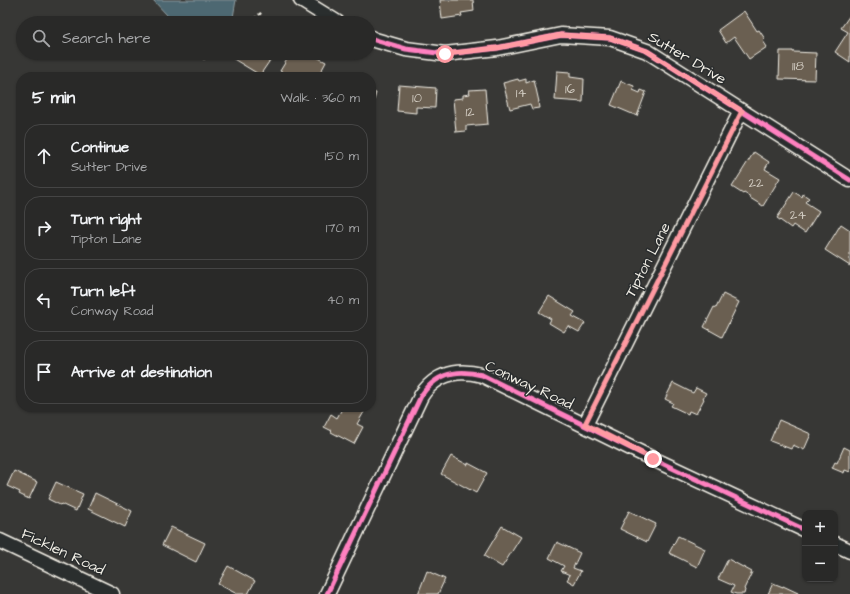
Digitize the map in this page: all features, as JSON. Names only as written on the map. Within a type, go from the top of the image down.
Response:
[{"type":"street","points":[[301,0],[327,16]]},
{"type":"street","name":"Sutter Drive","points":[[376,40],[406,49],[445,54],[497,48],[561,35],[610,38],[647,51],[850,180]]},
{"type":"street","name":"Tipton Lane","points":[[585,424],[742,111]]},
{"type":"street","name":"Conway Road","points":[[327,594],[421,396],[429,386],[442,377],[456,372],[468,372],[482,375],[585,424],[653,459],[802,529]]},
{"type":"street","name":"Ficklen Road","points":[[0,541],[112,594]]},
{"type":"street","points":[[838,545],[850,551]]},
{"type":"path","points":[[258,16],[262,12]]},
{"type":"water","points":[[153,0],[236,0],[233,16],[167,15]]},
{"type":"building","points":[[440,0],[473,0],[474,11],[461,13],[462,16],[442,19]]},
{"type":"building","points":[[744,11],[757,31],[759,30],[765,39],[763,41],[767,47],[749,59],[734,37],[726,43],[718,30]]},
{"type":"building","points":[[850,15],[850,62],[835,52],[848,32],[841,28]]},
{"type":"building","points":[[780,51],[816,53],[815,80],[779,79]]},
{"type":"building","points":[[235,60],[270,60],[262,72],[255,72]]},
{"type":"building","points":[[287,60],[322,60],[326,62],[321,72],[280,71]]},
{"type":"building","points":[[557,71],[570,72],[570,77],[584,79],[583,102],[555,100]]},
{"type":"building","points":[[518,79],[519,81],[526,79],[526,83],[534,80],[539,108],[532,109],[530,104],[510,109],[503,83]]},
{"type":"building","points":[[621,81],[634,86],[633,90],[640,93],[641,90],[646,92],[637,116],[611,105]]},
{"type":"building","points":[[399,85],[436,88],[435,108],[416,107],[416,113],[397,111]]},
{"type":"building","points":[[485,89],[488,124],[466,126],[466,131],[456,132],[453,99],[463,98],[463,95],[470,94],[469,90]]},
{"type":"building","points":[[754,152],[769,162],[765,169],[780,178],[763,206],[750,198],[751,197],[732,187]]},
{"type":"building","points":[[794,192],[802,197],[803,194],[809,198],[805,202],[819,211],[805,233],[793,225],[791,228],[777,218]]},
{"type":"building","points":[[841,224],[850,230],[850,266],[825,250]]},
{"type":"building","points":[[723,294],[739,302],[722,337],[704,327],[714,307],[716,308]]},
{"type":"building","points":[[549,296],[575,312],[572,316],[585,323],[579,332],[568,326],[564,332],[549,323],[551,319],[539,312]]},
{"type":"building","points":[[673,383],[693,393],[696,388],[706,393],[696,414],[689,411],[688,414],[671,406],[673,403],[665,399]]},
{"type":"building","points":[[340,412],[364,412],[357,424],[363,427],[354,444],[324,427],[331,414],[337,418]]},
{"type":"building","points":[[779,420],[811,434],[804,450],[793,445],[791,449],[770,441]]},
{"type":"building","points":[[844,447],[850,450],[850,472],[845,470],[844,473],[832,468],[835,462],[837,463]]},
{"type":"building","points":[[451,456],[487,473],[476,493],[441,474]]},
{"type":"building","points":[[14,471],[37,482],[29,499],[19,494],[20,492],[7,486]]},
{"type":"building","points":[[56,482],[83,494],[76,511],[48,499]]},
{"type":"building","points":[[95,493],[132,511],[125,527],[88,509]]},
{"type":"building","points":[[629,511],[656,524],[647,542],[620,529]]},
{"type":"building","points":[[502,526],[521,537],[502,567],[484,556]]},
{"type":"building","points":[[171,527],[205,543],[196,562],[162,545]]},
{"type":"building","points":[[678,536],[705,549],[697,567],[669,553]]},
{"type":"building","points":[[557,542],[580,553],[573,568],[581,571],[574,584],[567,580],[570,575],[561,571],[564,566],[549,558]]},
{"type":"building","points":[[728,559],[752,572],[744,589],[744,594],[736,594],[731,592],[734,586],[718,579]]},
{"type":"building","points":[[228,566],[255,581],[248,594],[237,594],[218,584]]},
{"type":"building","points":[[427,571],[445,579],[438,594],[418,594]]},
{"type":"building","points":[[773,583],[783,586],[798,594],[768,594]]},
{"type":"cycle path","points":[[376,40],[406,49],[445,54],[497,48],[561,35],[610,38],[647,51],[850,180]]},
{"type":"cycle path","points":[[327,594],[421,396],[428,387],[441,377],[460,372],[482,375],[653,459],[802,529]]},
{"type":"route","points":[[445,54],[497,48],[561,35],[610,38],[647,51],[742,111],[585,424],[653,459]]}]
